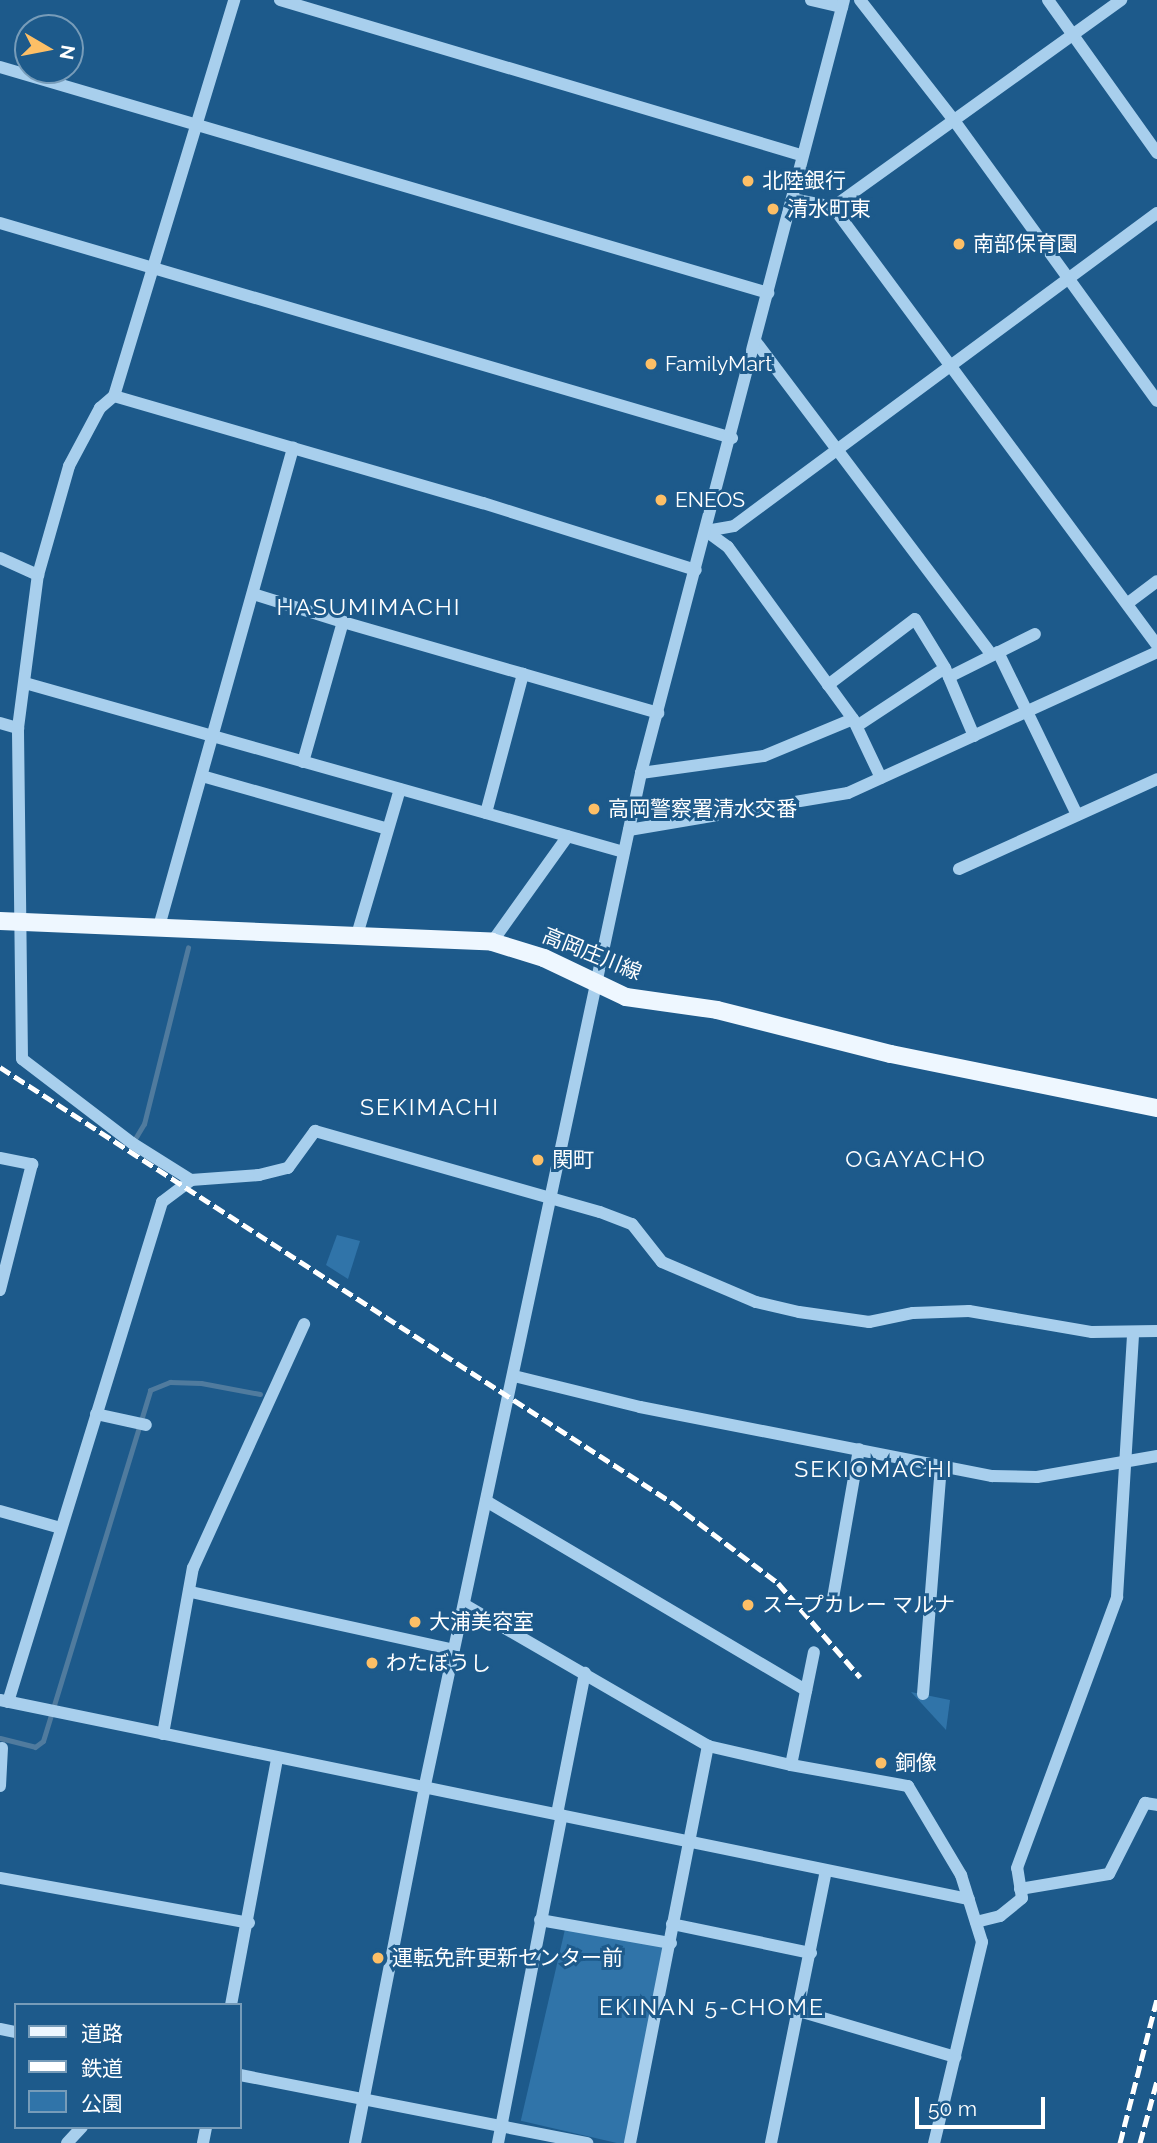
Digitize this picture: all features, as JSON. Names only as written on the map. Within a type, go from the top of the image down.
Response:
[{"type":"main road","name":"高岡庄川線","points":[[0,921],[21,925],[357,935],[492,942],[544,958],[626,997],[717,1010],[891,1054],[1157,1108]]},
{"type":"street","points":[[191,1180],[132,1143],[22,1059],[18,728],[38,575],[69,466],[100,408],[114,396],[234,0]]},
{"type":"street","points":[[280,0],[801,155]]},
{"type":"street","points":[[355,2143],[425,1785],[553,1198],[641,773],[732,438],[801,155],[843,4],[811,0]]},
{"type":"street","points":[[860,0],[953,119],[1157,401]]},
{"type":"street","points":[[1048,0],[1157,153]]},
{"type":"street","points":[[833,207],[1121,0]]},
{"type":"street","points":[[0,67],[768,293]]},
{"type":"street","points":[[792,199],[833,207],[1157,645]]},
{"type":"street","points":[[706,531],[734,526],[1068,275],[1157,213]]},
{"type":"street","points":[[0,223],[732,438]]},
{"type":"street","points":[[756,342],[834,450],[995,654],[1028,711],[1077,815]]},
{"type":"street","points":[[114,396],[696,570]]},
{"type":"street","points":[[159,930],[293,448]]},
{"type":"street","points":[[706,531],[728,547],[855,723],[881,778]]},
{"type":"street","points":[[0,558],[38,575]]},
{"type":"street","points":[[1128,603],[1157,581]]},
{"type":"street","points":[[253,594],[658,713]]},
{"type":"street","points":[[828,685],[915,619],[947,673],[974,736]]},
{"type":"street","points":[[303,762],[343,622]]},
{"type":"street","points":[[641,773],[764,756],[855,723],[947,673],[1035,634]]},
{"type":"street","points":[[629,830],[848,793],[1157,652]]},
{"type":"street","points":[[485,813],[523,674]]},
{"type":"street","points":[[25,683],[624,852]]},
{"type":"street","points":[[0,723],[18,728]]},
{"type":"street","points":[[202,776],[388,829]]},
{"type":"street","points":[[959,869],[1157,779]]},
{"type":"street","points":[[357,935],[400,789]]},
{"type":"street","points":[[492,942],[568,836]]},
{"type":"street","points":[[969,1899],[425,1785],[277,1760],[4,1700],[61,1528],[162,1202],[191,1180],[259,1175],[288,1167],[315,1131],[553,1198],[632,1224],[662,1262],[756,1302],[799,1312],[869,1322],[913,1313],[969,1311],[1092,1332],[1133,1334],[1157,1331]]},
{"type":"street","points":[[0,1158],[32,1164],[0,1290]]},
{"type":"street","points":[[163,1734],[191,1592],[193,1568],[304,1324]]},
{"type":"street","points":[[976,1922],[1011,1908],[1021,1898],[1017,1868],[1116,1597],[1128,1461],[1133,1334]]},
{"type":"street","points":[[514,1376],[640,1407],[1017,1478],[1157,1456]]},
{"type":"street","points":[[96,1414],[146,1424]]},
{"type":"street","points":[[833,1598],[859,1449]]},
{"type":"street","points":[[923,1694],[941,1465]]},
{"type":"street","points":[[486,1502],[806,1690]]},
{"type":"street","points":[[0,1511],[61,1528]]},
{"type":"street","points":[[191,1592],[454,1650]]},
{"type":"street","points":[[465,1605],[708,1746],[791,1765],[908,1786],[931,1819],[969,1899],[982,1942],[934,2143]]},
{"type":"street","points":[[791,1765],[814,1652]]},
{"type":"street","points":[[498,2143],[585,1673]]},
{"type":"street","points":[[630,2143],[708,1746]]},
{"type":"street","points":[[0,1786],[2,1748]]},
{"type":"street","points":[[231,2003],[249,1923],[277,1760]]},
{"type":"street","points":[[1020,1889],[1109,1874],[1145,1803],[1157,1805]]},
{"type":"street","points":[[771,2143],[827,1871]]},
{"type":"street","points":[[0,1878],[249,1923]]},
{"type":"street","points":[[540,1920],[671,1944]]},
{"type":"street","points":[[672,1924],[811,1953]]},
{"type":"street","points":[[799,2011],[956,2057]]},
{"type":"street","points":[[242,2075],[587,2143]]},
{"type":"street","points":[[68,2143],[80,2129]]},
{"type":"green space","points":[[337,1235],[360,1241],[348,1279],[326,1265]]},
{"type":"green space","points":[[911,1692],[950,1700],[946,1730]]},
{"type":"green space","points":[[566,1925],[670,1949],[625,2143],[521,2121]]},
{"type":"waterway","points":[[133,1142],[144,1124],[188,947]]},
{"type":"waterway","points":[[0,1738],[35,1747],[43,1741],[150,1390],[170,1382],[201,1383],[260,1394]]},
{"type":"railway","points":[[0,1067],[671,1502],[778,1583],[860,1677]]},
{"type":"railway","points":[[1120,2143],[1157,1999]]},
{"type":"railway","points":[[1140,2143],[1157,2081]]},
{"type":"place","name":"北陸銀行","points":[[748,181]]},
{"type":"place","name":"清水町東","points":[[773,209]]},
{"type":"place","name":"南部保育園","points":[[959,244]]},
{"type":"place","name":"FamilyMart","points":[[651,364]]},
{"type":"place","name":"ENEOS","points":[[661,500]]},
{"type":"place","name":"高岡警察署清水交番","points":[[594,809]]},
{"type":"place","name":"関町","points":[[538,1160]]},
{"type":"place","name":"スープカレー マルナ","points":[[748,1605]]},
{"type":"place","name":"大浦美容室","points":[[415,1622]]},
{"type":"place","name":"わたぼうし","points":[[372,1663]]},
{"type":"place","name":"銅像","points":[[881,1763]]},
{"type":"place","name":"運転免許更新センター前","points":[[378,1958]]},
{"type":"district","name":"HASUMIMACHI","points":[[369,607]]},
{"type":"district","name":"SEKIMACHI","points":[[430,1107]]},
{"type":"district","name":"OGAYACHO","points":[[916,1159]]},
{"type":"district","name":"SEKIOMACHI","points":[[874,1469]]},
{"type":"district","name":"EKINAN 5-CHOME","points":[[712,2007]]}]
